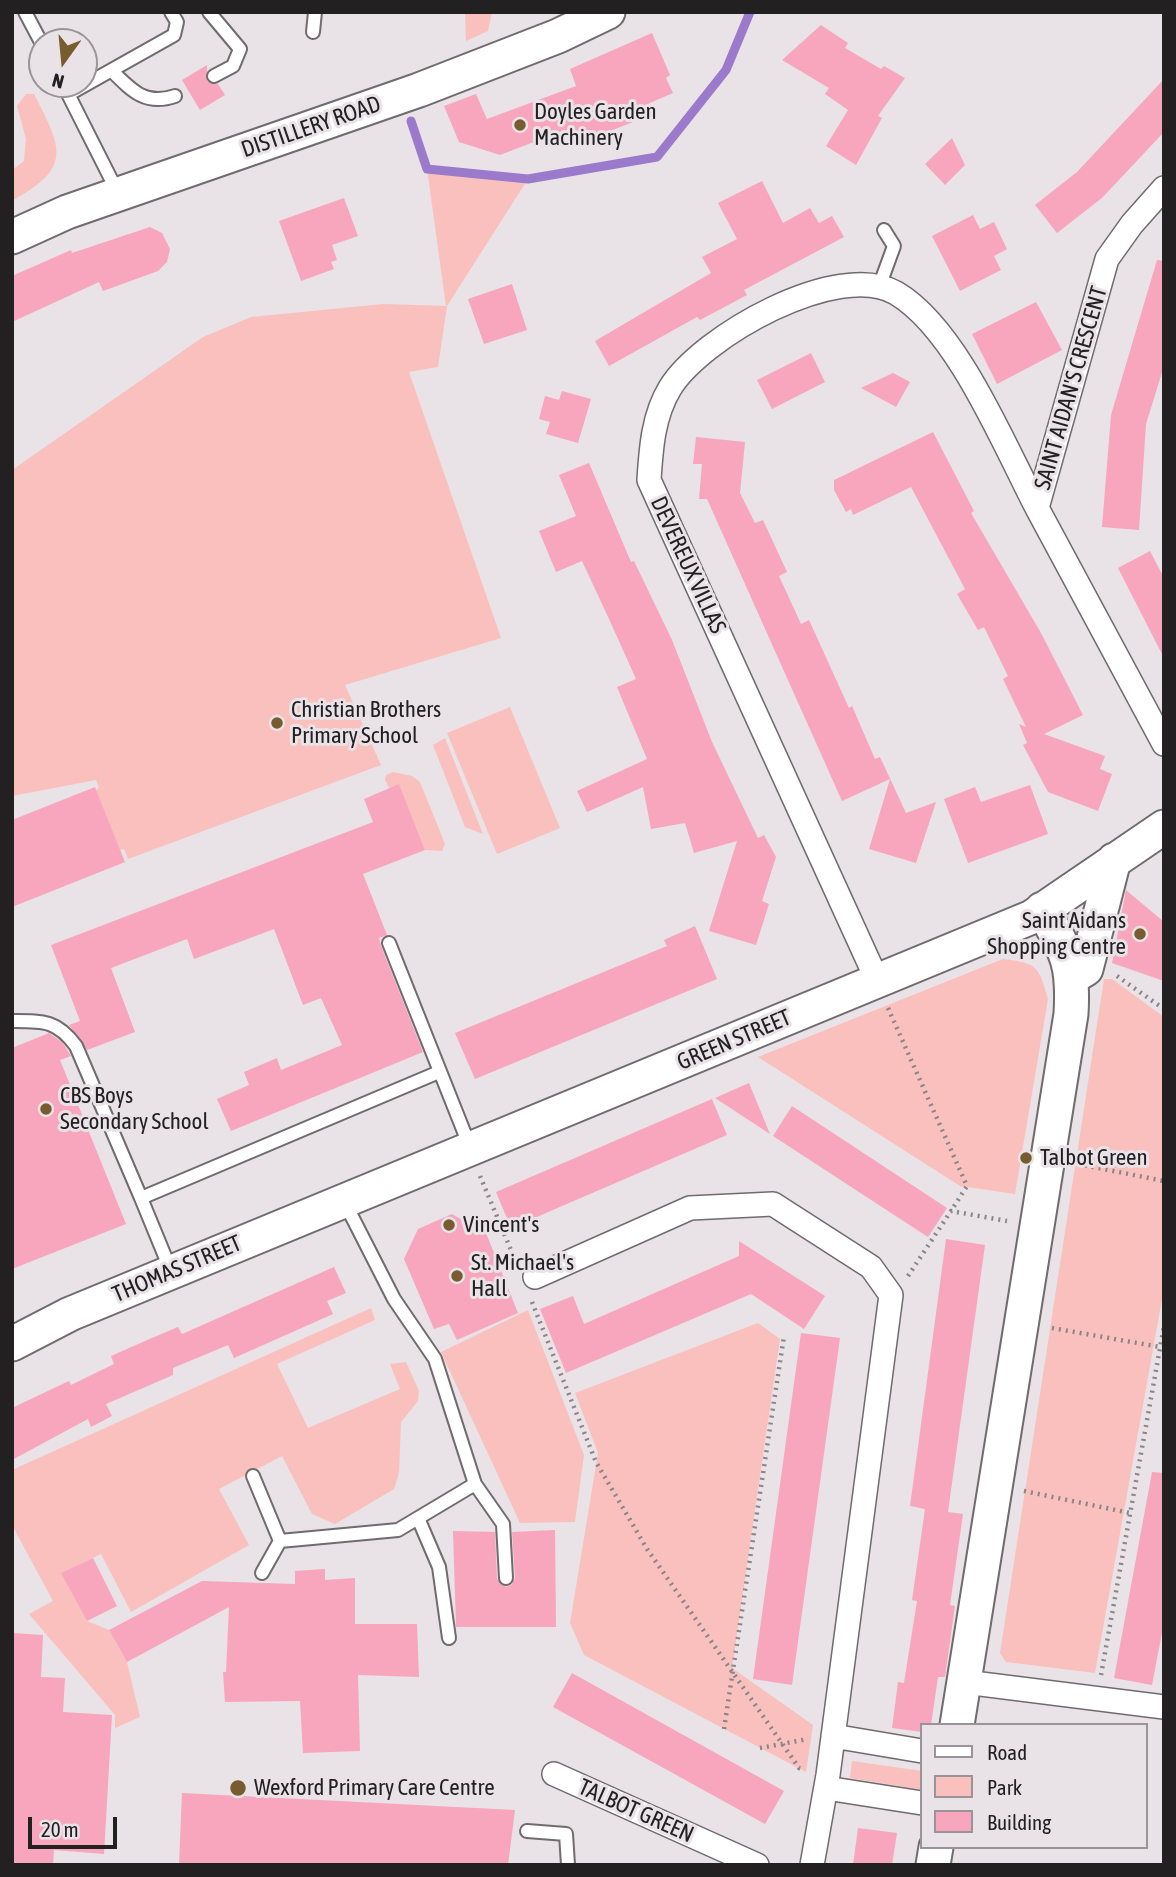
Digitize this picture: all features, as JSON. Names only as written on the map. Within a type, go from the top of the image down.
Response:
[{"type":"street","name":"DISTILLERY ROAD","points":[[12,237],[67,212],[419,90],[548,24],[608,12]]},
{"type":"street","name":"SAINT AIDAN'S CRESCENT","points":[[1164,188],[1132,224],[1107,259],[1037,508],[1164,744]]},
{"type":"street","name":"DEVEREUX VILLAS","points":[[881,991],[649,480],[653,431],[670,388],[703,352],[746,323],[788,303],[851,285],[879,287],[895,293],[929,319],[954,353],[1037,508]]},
{"type":"street","name":"GREEN STREET","points":[[344,1200],[470,1147],[881,991],[1032,917],[1164,827]]},
{"type":"street","points":[[1073,977],[1086,970],[1114,860]]},
{"type":"street","points":[[957,1723],[1067,1041],[1073,977],[1068,955],[1042,909]]},
{"type":"street","name":"THOMAS STREET","points":[[12,1344],[59,1319],[344,1200]]},
{"type":"street","points":[[535,1277],[690,1208],[773,1204],[871,1267],[891,1295],[827,1781],[812,1865]]},
{"type":"street","points":[[965,1682],[1164,1707]]},
{"type":"street","points":[[833,1736],[920,1751]]},
{"type":"street","name":"TALBOT GREEN","points":[[554,1774],[757,1865]]},
{"type":"street","points":[[827,1781],[920,1803]]},
{"type":"lane","points":[[25,12],[34,28]]},
{"type":"lane","points":[[98,76],[174,35],[177,22],[171,12]]},
{"type":"lane","points":[[209,12],[240,49],[233,66],[214,76]]},
{"type":"lane","points":[[313,32],[315,12]]},
{"type":"lane","points":[[112,71],[145,99],[162,100],[175,96]]},
{"type":"lane","points":[[70,98],[119,195]]},
{"type":"lane","points":[[879,287],[894,246],[884,230]]},
{"type":"lane","points":[[388,943],[470,1147]]},
{"type":"lane","points":[[12,1021],[43,1021],[64,1030],[76,1046],[172,1271]]},
{"type":"lane","points":[[141,1198],[439,1072]]},
{"type":"lane","points":[[344,1200],[394,1299],[435,1359],[475,1484],[503,1524],[506,1578]]},
{"type":"lane","points":[[253,1476],[280,1541]]},
{"type":"lane","points":[[280,1541],[398,1530],[475,1484]]},
{"type":"lane","points":[[418,1518],[439,1567],[449,1638]]},
{"type":"lane","points":[[262,1573],[280,1541]]},
{"type":"lane","points":[[527,1831],[566,1834],[568,1865]]},
{"type":"path","points":[[1112,973],[1164,1009]]},
{"type":"path","points":[[881,991],[967,1186],[913,1271],[891,1295]]},
{"type":"path","points":[[1067,1162],[1164,1181]]},
{"type":"path","points":[[951,1211],[1014,1222]]},
{"type":"path","points":[[1088,1677],[1100,1679],[1164,1326]]},
{"type":"path","points":[[1044,1327],[1160,1347]]},
{"type":"path","points":[[724,1729],[784,1336]]},
{"type":"path","points":[[596,1462],[647,1549],[799,1769],[827,1781]]},
{"type":"path","points":[[1016,1490],[1130,1513]]},
{"type":"path","points":[[760,1748],[833,1736]]},
{"type":"green space","points":[[465,12],[492,12],[488,31],[466,41]]},
{"type":"green space","points":[[26,94],[28,98],[36,98],[51,129],[56,155],[53,167],[45,178],[12,201],[12,170],[24,161],[26,139],[17,106]]},
{"type":"green space","points":[[427,169],[528,179],[447,306],[438,367],[409,372],[501,638],[345,685],[381,765],[128,859],[124,849],[120,850],[96,790],[99,788],[96,780],[12,796],[12,470],[203,337],[251,317],[383,304],[446,306]]},
{"type":"green space","points":[[510,707],[560,828],[497,854],[447,733]]},
{"type":"green space","points":[[445,738],[483,834],[465,827],[433,745]]},
{"type":"green space","points":[[393,772],[412,776],[420,782],[445,844],[442,851],[425,850],[399,785],[389,788],[385,780],[386,775]]},
{"type":"green space","points":[[1003,959],[1023,962],[1035,968],[1042,979],[1048,999],[1015,1194],[960,1186],[758,1057]]},
{"type":"green space","points":[[1104,979],[1112,979],[1164,1017],[1164,1288],[1095,1673],[1006,1662],[1000,1653]]},
{"type":"green space","points":[[371,1308],[375,1320],[277,1364],[308,1428],[400,1389],[390,1364],[406,1362],[419,1391],[418,1401],[401,1422],[399,1473],[394,1489],[335,1524],[312,1514],[282,1456],[219,1489],[249,1545],[131,1612],[101,1554],[62,1573],[87,1621],[109,1630],[127,1662],[140,1717],[115,1728],[115,1715],[29,1614],[53,1601],[12,1525],[12,1470]]},
{"type":"green space","points":[[528,1310],[584,1455],[575,1522],[520,1523],[441,1352]]},
{"type":"green space","points":[[758,1323],[780,1339],[732,1668],[813,1725],[806,1772],[584,1655],[570,1623],[598,1453],[575,1393]]},
{"type":"green space","points":[[852,1761],[920,1771],[920,1790],[850,1778]]},
{"type":"building","points":[[821,25],[848,43],[845,48],[881,69],[884,66],[905,78],[878,116],[882,118],[856,165],[826,146],[848,110],[825,94],[829,88],[782,60]]},
{"type":"building","points":[[652,33],[670,75],[666,78],[673,93],[643,106],[646,112],[631,118],[633,122],[572,146],[565,130],[500,155],[459,142],[444,106],[476,94],[487,119],[576,86],[570,69]]},
{"type":"building","points":[[207,65],[207,81],[218,84],[225,95],[200,110],[182,80]]},
{"type":"building","points":[[1164,79],[1164,132],[1102,198],[1057,233],[1035,205],[1077,172]]},
{"type":"building","points":[[952,138],[965,165],[945,185],[925,164]]},
{"type":"building","points":[[762,181],[783,223],[810,208],[819,223],[832,216],[844,237],[744,290],[747,295],[700,320],[697,317],[609,366],[595,341],[711,273],[702,257],[737,239],[718,203]]},
{"type":"building","points":[[344,198],[358,236],[332,245],[337,260],[331,262],[334,269],[301,281],[279,221]]},
{"type":"building","points":[[973,215],[980,229],[994,222],[1007,249],[994,256],[1001,270],[960,291],[932,236]]},
{"type":"building","points":[[150,227],[162,233],[170,249],[167,262],[158,271],[103,291],[99,282],[12,322],[12,276],[71,250],[72,253]]},
{"type":"building","points":[[1157,260],[1164,261],[1164,366],[1146,424],[1139,530],[1102,527],[1111,415]]},
{"type":"building","points":[[512,284],[527,330],[484,344],[468,299]]},
{"type":"building","points":[[1036,302],[1062,350],[997,384],[972,334]]},
{"type":"building","points":[[811,353],[825,382],[772,409],[757,380]]},
{"type":"building","points":[[893,373],[910,382],[896,407],[861,388]]},
{"type":"building","points":[[562,391],[591,399],[578,443],[546,434],[550,422],[539,419],[545,396],[559,400]]},
{"type":"building","points":[[933,432],[974,511],[971,513],[1041,633],[1083,715],[1044,734],[1105,756],[1100,769],[1112,774],[1098,811],[1048,792],[1023,745],[1027,743],[1019,724],[1026,727],[1003,679],[1008,676],[984,627],[978,630],[957,594],[965,589],[911,487],[853,515],[851,509],[846,512],[834,490],[834,480]]},
{"type":"building","points":[[696,437],[745,442],[740,493],[755,523],[763,520],[787,572],[779,576],[801,624],[809,620],[849,708],[852,706],[875,759],[880,757],[906,813],[936,802],[916,863],[869,849],[890,779],[842,801],[707,499],[699,499],[702,464],[693,464]]},
{"type":"building","points":[[589,463],[631,562],[634,561],[672,640],[712,742],[758,838],[764,835],[776,857],[762,901],[769,904],[756,945],[709,931],[737,841],[694,853],[685,823],[651,829],[643,787],[587,812],[577,791],[647,759],[617,687],[636,679],[582,561],[556,572],[539,531],[576,516],[559,475]]},
{"type":"building","points":[[1150,551],[1164,578],[1164,658],[1118,568]]},
{"type":"building","points":[[399,784],[425,850],[363,874],[387,935],[379,938],[381,946],[423,1052],[231,1131],[217,1099],[249,1085],[244,1072],[277,1058],[281,1070],[342,1045],[321,998],[303,1005],[274,929],[194,959],[187,939],[111,968],[135,1032],[87,1050],[69,1025],[80,1021],[51,945],[373,822],[364,799]]},
{"type":"building","points":[[1030,785],[1048,834],[968,863],[944,799],[975,787],[981,802]]},
{"type":"building","points":[[95,787],[125,862],[12,907],[12,820]]},
{"type":"building","name":"Saint Aidans Shopping Centre","points":[[1126,890],[1164,922],[1164,981],[1112,963]]},
{"type":"building","points":[[695,926],[717,979],[475,1079],[455,1033],[667,946],[664,940]]},
{"type":"building","name":"CBS Boys Secondary School","points":[[49,1033],[63,1043],[71,1056],[60,1060],[126,1224],[12,1269],[12,1048]]},
{"type":"building","points":[[749,1083],[770,1134],[715,1098]]},
{"type":"building","points":[[712,1099],[727,1135],[511,1228],[496,1192]]},
{"type":"building","points":[[792,1106],[947,1208],[928,1237],[773,1136]]},
{"type":"building","name":"St. Michael's Hall","points":[[452,1214],[474,1227],[482,1223],[518,1313],[457,1340],[449,1324],[434,1329],[404,1259],[418,1229]]},
{"type":"building","points":[[946,1239],[985,1245],[948,1512],[963,1514],[950,1605],[955,1606],[945,1677],[938,1677],[931,1723],[920,1723],[920,1732],[892,1728],[898,1682],[904,1683],[917,1601],[912,1600],[925,1509],[910,1506]]},
{"type":"building","points":[[739,1241],[825,1296],[804,1329],[751,1294],[566,1373],[540,1309],[573,1296],[584,1324],[739,1256]]},
{"type":"building","points":[[334,1267],[346,1293],[327,1301],[333,1314],[234,1358],[228,1345],[173,1368],[173,1375],[106,1404],[112,1416],[91,1427],[88,1419],[12,1460],[12,1408],[69,1381],[71,1385],[114,1364],[111,1356],[145,1341],[178,1327],[182,1334]]},
{"type":"building","points":[[801,1333],[840,1338],[792,1685],[753,1679]]},
{"type":"building","points":[[1152,1472],[1164,1473],[1164,1622],[1152,1685],[1114,1678]]},
{"type":"building","points":[[555,1530],[556,1627],[456,1627],[453,1531],[495,1532],[497,1579],[506,1587],[511,1585],[515,1578],[512,1532]]},
{"type":"building","points":[[93,1558],[117,1606],[87,1621],[61,1573]]},
{"type":"building","points":[[325,1569],[325,1580],[355,1578],[355,1624],[417,1624],[419,1677],[358,1675],[360,1751],[303,1753],[300,1701],[225,1702],[223,1672],[226,1672],[229,1607],[127,1662],[109,1630],[202,1581],[295,1584],[295,1571]]},
{"type":"building","points":[[12,1633],[43,1635],[41,1677],[65,1678],[63,1712],[112,1715],[104,1854],[54,1850],[53,1865],[12,1865]]},
{"type":"building","points":[[572,1673],[784,1791],[765,1824],[553,1707]]},
{"type":"building","points":[[182,1793],[515,1810],[508,1865],[179,1865]]},
{"type":"building","points":[[858,1828],[897,1833],[892,1865],[853,1865]]},
{"type":"waterway","points":[[411,121],[427,169],[528,179],[657,157],[726,70],[750,12]]},
{"type":"place","name":"Doyles Garden Machinery","points":[[520,125]]},
{"type":"place","name":"Christian Brothers Primary School","points":[[277,723]]},
{"type":"place","name":"Saint Aidans Shopping Centre","points":[[1140,934]]},
{"type":"place","name":"CBS Boys Secondary School","points":[[46,1109]]},
{"type":"place","name":"Talbot Green","points":[[1026,1158]]},
{"type":"place","name":"Vincent's","points":[[449,1225]]},
{"type":"place","name":"St. Michael's Hall","points":[[457,1276]]},
{"type":"place","name":"Wexford Primary Care Centre","points":[[238,1788]]}]
